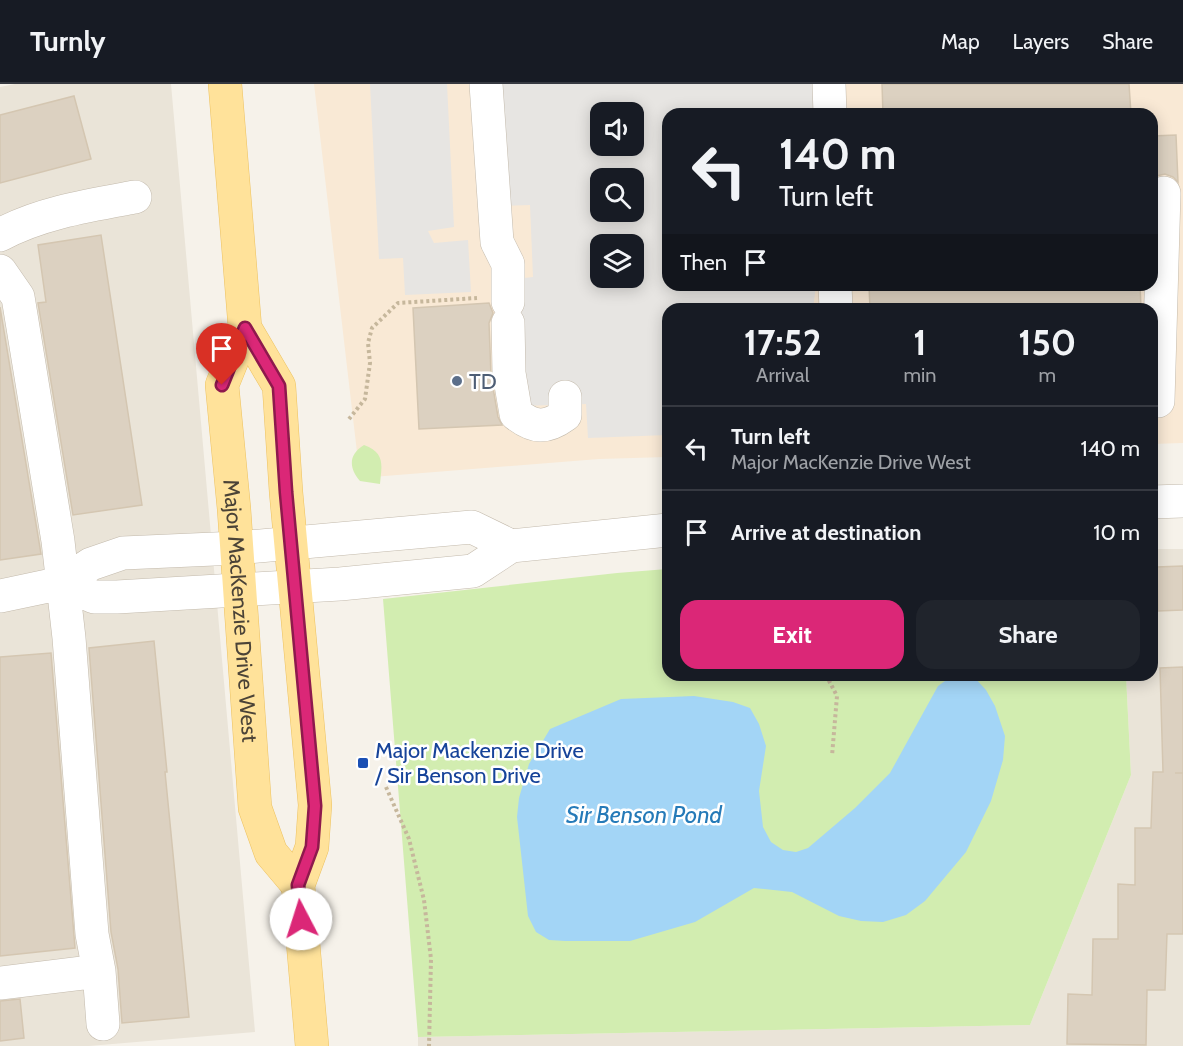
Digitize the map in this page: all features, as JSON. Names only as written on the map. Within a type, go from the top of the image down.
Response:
[{"type":"main road","name":"Major MacKenzie Drive West","points":[[225,84],[245,328],[279,386],[315,806],[312,847],[298,885],[312,1046]]},
{"type":"main road","name":"Major MacKenzie Drive West","points":[[245,328],[222,385],[237,548],[255,808],[271,853],[298,885]]},
{"type":"street","points":[[486,84],[497,242],[508,264],[509,373],[516,414],[526,421],[542,426],[554,424],[565,415],[565,397]]},
{"type":"street","points":[[829,84],[830,108]]},
{"type":"street","points":[[1158,332],[1164,193]]},
{"type":"street","points":[[0,235],[17,225],[94,204],[135,197]]},
{"type":"street","points":[[0,271],[18,297],[58,541],[69,638],[92,934],[99,971],[103,1024]]},
{"type":"street","points":[[1158,401],[1170,398],[1183,371]]},
{"type":"street","points":[[1158,502],[1183,501]]},
{"type":"street","points":[[0,596],[62,584],[91,564],[123,553],[291,544],[472,527],[511,546]]},
{"type":"street","points":[[62,584],[94,597],[117,597],[295,586],[473,571],[511,546],[662,531]]},
{"type":"street","points":[[0,983],[99,971]]},
{"type":"path","points":[[349,419],[365,399],[370,363],[368,343],[372,328],[398,303],[508,307]]},
{"type":"path","points":[[829,681],[837,696],[832,756]]},
{"type":"path","points":[[386,787],[409,839],[424,900],[431,959],[429,1046]]},
{"type":"shaded area","points":[[15,84],[171,84],[255,1032],[89,1046],[0,1046],[0,87]]},
{"type":"shaded area","points":[[314,84],[1183,84],[1183,443],[1158,444],[1158,303],[662,303],[662,457],[599,459],[360,478]]},
{"type":"shaded area","points":[[370,84],[447,84],[454,227],[428,231],[434,243],[468,240],[471,292],[405,295],[403,258],[379,259]]},
{"type":"shaded area","points":[[499,84],[823,84],[825,108],[662,108],[662,291],[815,291],[814,303],[662,303],[662,435],[588,438],[586,404],[521,406],[516,279],[533,277],[530,205],[503,206]]},
{"type":"shaded area","points":[[1158,549],[1183,549],[1183,1046],[418,1046],[418,1037],[1030,1025],[1131,775],[1126,681],[1158,681]]},
{"type":"green space","points":[[364,445],[376,452],[381,460],[380,484],[360,481],[352,467],[355,453]]},
{"type":"green space","points":[[662,569],[662,681],[1126,681],[1131,775],[1030,1025],[418,1037],[383,599]]},
{"type":"water","name":"Sir Benson Pond","points":[[945,681],[978,681],[986,690],[995,706],[1005,736],[1003,760],[991,801],[966,852],[925,901],[906,915],[883,922],[861,921],[839,916],[792,892],[754,888],[695,922],[630,941],[549,940],[536,932],[528,916],[517,817],[519,798],[529,764],[550,729],[621,699],[694,696],[733,702],[750,708],[759,724],[766,746],[759,791],[763,827],[771,842],[783,850],[796,852],[808,848],[855,808],[890,773],[938,686]]},
{"type":"building","points":[[882,84],[1129,84],[1131,108],[883,108]]},
{"type":"building","points":[[74,96],[91,159],[0,183],[0,115]]},
{"type":"building","points":[[1176,135],[1178,182],[1165,174],[1158,176],[1158,136]]},
{"type":"building","points":[[101,235],[142,505],[73,515],[38,303],[46,302],[38,245]]},
{"type":"building","points":[[869,291],[1140,291],[1141,303],[870,303]]},
{"type":"building","points":[[489,303],[493,313],[489,323],[491,376],[498,417],[502,425],[419,429],[413,308]]},
{"type":"building","points":[[0,307],[41,554],[0,560]]},
{"type":"building","points":[[1183,566],[1183,610],[1158,611],[1158,567]]},
{"type":"building","points":[[154,641],[189,1017],[122,1023],[118,969],[111,932],[89,648]]},
{"type":"building","points":[[51,653],[75,948],[0,956],[0,657]]},
{"type":"building","points":[[1183,667],[1183,934],[1167,934],[1165,990],[1147,990],[1146,1045],[1067,1044],[1068,994],[1092,995],[1093,939],[1118,939],[1118,884],[1135,885],[1135,828],[1151,828],[1153,772],[1163,772],[1160,668]]},
{"type":"building","points":[[20,999],[24,1038],[0,1041],[0,1001]]},
{"type":"place","name":"TD","points":[[457,381]]},
{"type":"place","name":"Major Mackenzie Drive / Sir Benson Drive","points":[[363,763]]},
{"type":"route","points":[[222,385],[245,328],[279,386],[286,492],[315,806],[312,847],[298,885],[301,919]]}]
